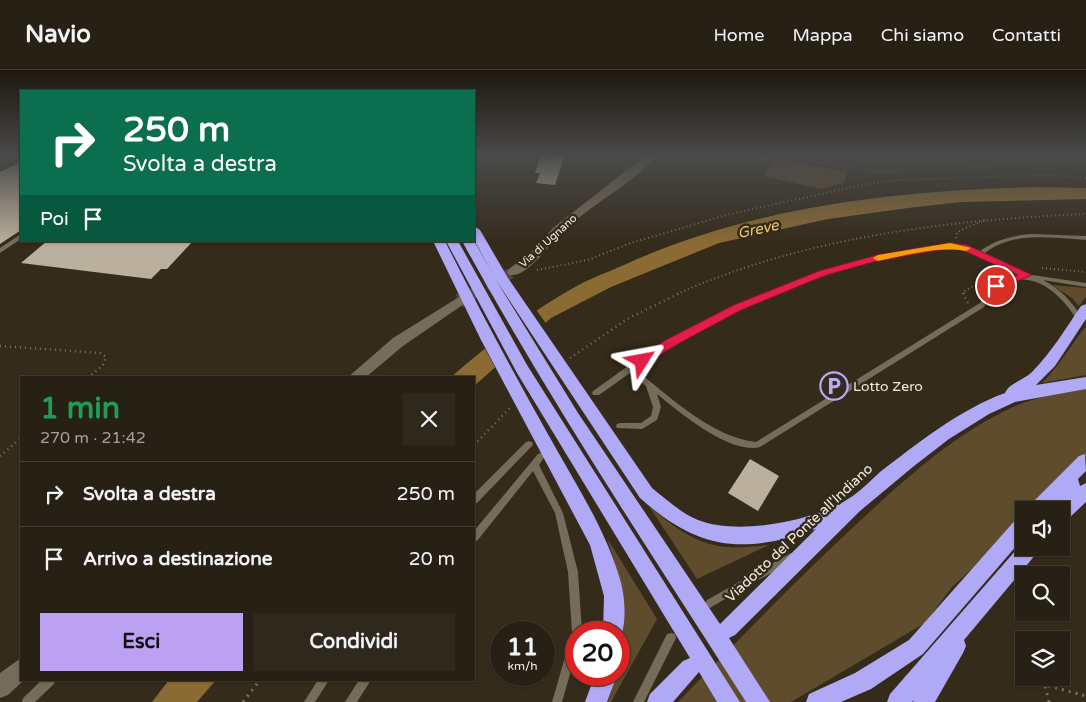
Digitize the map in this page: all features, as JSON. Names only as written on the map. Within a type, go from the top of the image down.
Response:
[{"type":"highway","points":[[475,232],[502,279],[646,493],[668,514],[699,530],[718,535],[776,534],[814,523],[854,505]]},
{"type":"highway","points":[[439,242],[487,338],[598,542],[611,580],[614,596],[613,621]]},
{"type":"highway","points":[[453,242],[522,369],[730,702]]},
{"type":"highway","points":[[469,242],[537,359],[599,458],[759,702]]},
{"type":"highway","points":[[1001,401],[1035,378],[1050,362],[1082,313]]},
{"type":"highway","name":"Viadotto del Ponte all'Indiano","points":[[728,628],[854,505],[909,458],[964,420],[1001,401],[1030,392],[1086,383]]},
{"type":"highway","points":[[1046,501],[1086,461]]},
{"type":"highway","points":[[1061,501],[1086,461]]},
{"type":"highway","points":[[1070,505],[1086,490]]},
{"type":"highway","points":[[817,702],[863,681],[916,647],[1015,533]]},
{"type":"highway","points":[[898,702],[1022,556]]},
{"type":"highway","points":[[924,702],[936,678],[985,600]]},
{"type":"highway","points":[[658,702],[690,668]]},
{"type":"highway","points":[[596,702],[602,686]]},
{"type":"street","name":"Via di Ugnano","points":[[513,272],[534,256],[557,230],[615,184]]},
{"type":"street","points":[[356,376],[398,342],[458,301]]},
{"type":"street","points":[[0,687],[20,670]]},
{"type":"lane","points":[[980,254],[996,241],[1036,236],[1086,238]]},
{"type":"lane","points":[[0,251],[20,237]]},
{"type":"lane","points":[[596,393],[668,344],[728,311],[814,276],[877,258],[935,247],[950,245],[964,247],[1027,275],[1065,297],[1082,313]]},
{"type":"lane","points":[[630,369],[704,425],[732,442],[748,446],[757,445],[982,304],[996,286],[1027,275],[1086,285]]},
{"type":"lane","points":[[620,426],[642,426],[654,418],[657,407],[649,384]]},
{"type":"lane","points":[[475,499],[529,444]]},
{"type":"lane","points":[[475,537],[535,466],[541,456]]},
{"type":"lane","points":[[535,466],[559,513],[573,572],[576,621]]},
{"type":"lane","points":[[710,602],[813,544]]},
{"type":"lane","points":[[638,702],[671,638]]},
{"type":"lane","points":[[557,702],[565,675]]},
{"type":"lane","points":[[28,702],[49,681]]},
{"type":"lane","points":[[309,702],[323,681]]},
{"type":"lane","points":[[350,702],[365,681]]},
{"type":"path","points":[[513,272],[530,271],[588,260],[631,243],[730,214],[865,184]]},
{"type":"path","points":[[570,358],[635,314],[679,293],[720,277],[828,246],[923,228],[989,219],[1086,214]]},
{"type":"path","points":[[964,247],[956,238],[957,232],[989,219]]},
{"type":"path","points":[[0,346],[100,353],[106,357],[103,364],[90,376]]},
{"type":"path","points":[[475,444],[512,406]]},
{"type":"path","points":[[0,456],[20,439]]},
{"type":"path","points":[[243,702],[259,681]]},
{"type":"path","points":[[1049,702],[1045,685],[1086,696]]},
{"type":"shaded area","points":[[802,184],[836,184],[822,189]]},
{"type":"shaded area","points":[[1052,285],[1086,288],[1086,297],[1079,306],[1072,298]]},
{"type":"shaded area","points":[[1086,326],[1086,375],[1042,383],[1059,363]]},
{"type":"shaded area","points":[[1086,388],[1086,456],[1068,480],[1045,501],[1015,501],[1015,529],[952,587],[925,623],[791,702],[678,702],[814,564],[932,457],[972,430],[1013,407],[1031,400]]},
{"type":"shaded area","points":[[649,506],[675,527],[705,542],[732,547],[769,545],[697,579]]},
{"type":"shaded area","points":[[607,538],[657,619],[630,668],[630,621],[624,621],[621,584]]},
{"type":"shaded area","points":[[613,686],[620,686],[611,702],[608,702]]},
{"type":"water","name":"Greve","points":[[1086,188],[1086,199],[961,202],[908,208],[828,219],[719,243],[611,287],[551,318],[475,385],[475,376],[452,376],[510,329],[575,287],[673,245],[723,228],[774,215],[826,205],[878,198],[984,189]]},
{"type":"water","points":[[168,681],[215,681],[197,702],[152,702]]},
{"type":"pier","points":[[535,308],[547,325],[496,369],[484,347]]},
{"type":"building","points":[[0,184],[20,184],[20,231],[0,244]]},
{"type":"building","points":[[46,242],[192,242],[167,269],[161,269],[151,279],[21,263]]},
{"type":"building","points":[[750,459],[779,476],[758,511],[728,493]]},
{"type":"tunnel","points":[[472,294],[513,272]]},
{"type":"tunnel","points":[[459,301],[474,293]]},
{"type":"slow traffic","points":[[878,258],[950,245],[966,248]]},
{"type":"place","name":"Lotto Zero","points":[[834,386]]},
{"type":"route","points":[[642,361],[668,344],[737,307],[822,273],[877,258],[950,245],[964,247],[1027,275],[996,286]]}]
